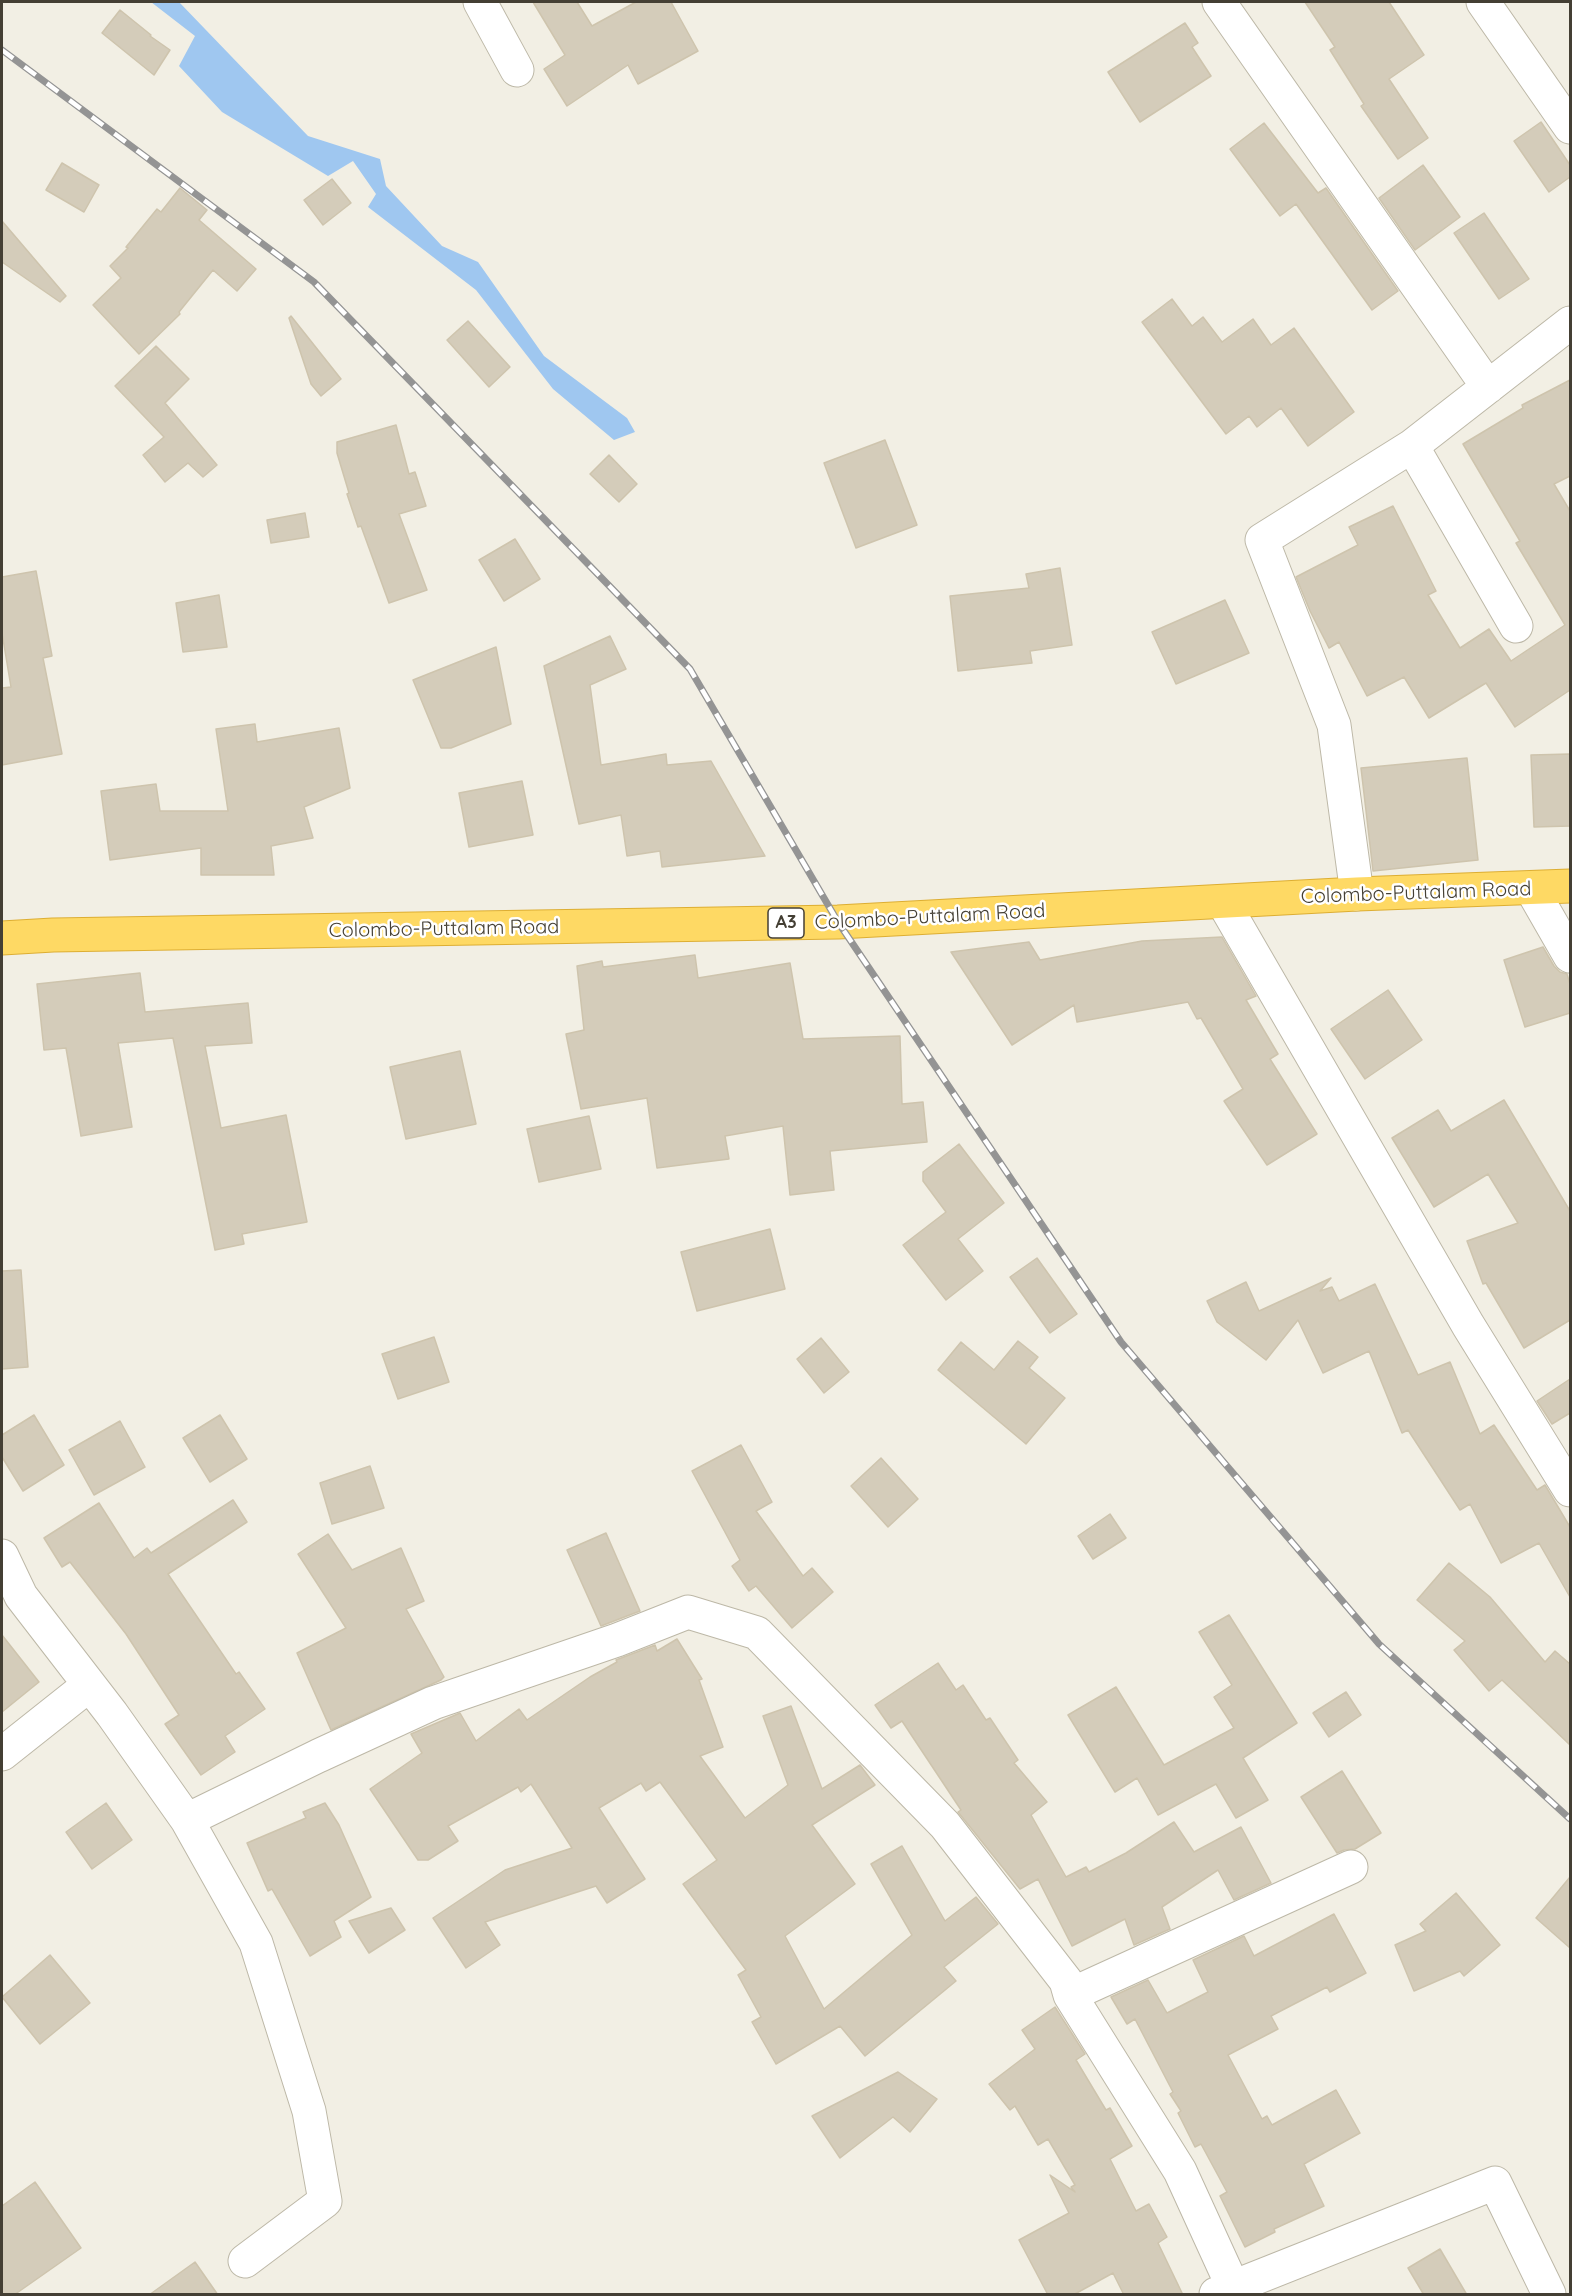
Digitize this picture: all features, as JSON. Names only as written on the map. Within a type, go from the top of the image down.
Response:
[{"type":"highway","name":"Colombo-Puttalam Road","points":[[2,938],[53,935],[838,922],[1357,894],[1570,886]]},
{"type":"street","points":[[480,2],[517,70]]},
{"type":"street","points":[[1219,2],[1488,387]]},
{"type":"street","points":[[1484,2],[1570,127]]},
{"type":"street","points":[[1357,894],[1334,725],[1262,540],[1412,446],[1570,323]]},
{"type":"street","points":[[1412,446],[1516,626]]},
{"type":"street","points":[[1531,888],[1570,956]]},
{"type":"street","points":[[1223,902],[1468,1325],[1570,1490]]},
{"type":"street","points":[[2,1556],[21,1596],[187,1820],[256,1943],[309,2111],[325,2201],[245,2260]]},
{"type":"street","points":[[187,1820],[433,1703],[617,1640],[688,1612],[757,1633],[945,1825],[1066,1981],[1070,1995],[1180,2171],[1225,2291],[1495,2183],[1549,2295]]},
{"type":"street","points":[[2,1754],[89,1685]]},
{"type":"street","points":[[1070,1995],[1351,1867]]},
{"type":"water","points":[[151,2],[179,2],[308,136],[380,159],[386,186],[442,246],[478,262],[544,356],[627,418],[635,432],[614,440],[553,389],[476,290],[368,207],[376,194],[353,161],[328,176],[222,112],[179,66],[195,36]]},
{"type":"building","points":[[533,2],[577,2],[592,26],[636,2],[671,2],[698,51],[638,84],[628,65],[567,106],[544,69],[565,55]]},
{"type":"building","points":[[1305,2],[1389,2],[1424,55],[1389,79],[1428,138],[1398,159],[1361,106],[1364,104],[1330,50],[1335,47]]},
{"type":"building","points":[[120,10],[170,50],[154,75],[102,33]]},
{"type":"building","points":[[1185,23],[1198,43],[1192,47],[1211,76],[1140,122],[1108,72]]},
{"type":"building","points":[[1541,122],[1570,165],[1570,177],[1549,192],[1514,141]]},
{"type":"building","points":[[1264,123],[1318,193],[1326,188],[1398,291],[1372,310],[1296,204],[1280,216],[1230,149]]},
{"type":"building","points":[[62,163],[99,185],[84,212],[46,190]]},
{"type":"building","points":[[1423,165],[1460,217],[1415,250],[1379,198]]},
{"type":"building","points":[[332,179],[351,203],[323,225],[304,200]]},
{"type":"building","points":[[180,188],[207,210],[199,220],[256,269],[237,291],[213,270],[179,312],[180,314],[139,354],[93,305],[121,278],[110,266],[128,248],[126,247],[157,209],[161,212]]},
{"type":"building","points":[[1484,213],[1529,279],[1499,299],[1454,233]]},
{"type":"building","points":[[2,221],[66,296],[60,302],[2,262]]},
{"type":"building","points":[[1172,299],[1192,326],[1203,317],[1222,342],[1253,319],[1271,345],[1294,328],[1354,412],[1308,446],[1281,408],[1257,427],[1249,416],[1226,434],[1142,322]]},
{"type":"building","points":[[291,316],[341,379],[321,396],[311,384],[289,318]]},
{"type":"building","points":[[468,321],[510,367],[489,387],[447,340]]},
{"type":"building","points":[[156,346],[189,379],[165,403],[217,465],[203,477],[188,463],[165,482],[143,455],[164,437],[115,386]]},
{"type":"building","points":[[1570,380],[1570,476],[1554,484],[1570,511],[1570,690],[1515,727],[1486,683],[1429,718],[1404,677],[1367,696],[1339,642],[1329,648],[1296,577],[1358,545],[1349,527],[1393,506],[1436,591],[1428,595],[1460,648],[1489,629],[1511,661],[1565,625],[1516,543],[1520,541],[1463,444],[1523,408],[1522,405]]},
{"type":"building","points":[[396,425],[409,474],[415,472],[426,506],[399,514],[427,590],[389,603],[347,494],[349,493],[337,453],[337,442]]},
{"type":"building","points":[[885,440],[917,525],[856,548],[824,463]]},
{"type":"building","points":[[609,455],[637,484],[619,502],[590,474]]},
{"type":"building","points":[[305,513],[309,537],[271,543],[267,520]]},
{"type":"building","points":[[515,539],[540,579],[504,601],[479,560]]},
{"type":"building","points":[[1060,568],[1072,645],[1030,651],[1032,663],[958,671],[950,596],[1029,588],[1026,574]]},
{"type":"building","points":[[36,571],[52,656],[43,658],[62,754],[2,765],[2,688],[11,687],[2,633],[2,577]]},
{"type":"building","points":[[219,595],[227,647],[183,652],[176,603]]},
{"type":"building","points":[[1225,600],[1249,653],[1176,684],[1152,632]]},
{"type":"building","points":[[610,636],[626,669],[590,685],[601,765],[666,754],[667,765],[711,761],[765,856],[662,867],[660,851],[627,856],[621,815],[579,824],[544,666]]},
{"type":"building","points":[[496,647],[511,724],[451,748],[441,748],[413,680]]},
{"type":"building","points":[[255,724],[257,742],[339,728],[350,788],[304,807],[313,838],[271,846],[274,875],[201,875],[201,848],[110,860],[101,791],[156,784],[160,811],[228,811],[216,729]]},
{"type":"building","points":[[1570,754],[1570,826],[1534,827],[1531,755]]},
{"type":"building","points":[[1467,758],[1478,860],[1373,871],[1361,768]]},
{"type":"building","points":[[522,781],[533,835],[469,847],[459,793]]},
{"type":"building","points":[[1222,937],[1256,996],[1246,1000],[1278,1054],[1270,1059],[1317,1134],[1267,1165],[1224,1101],[1243,1089],[1201,1018],[1197,1019],[1188,1002],[1077,1022],[1074,1005],[1012,1045],[951,952],[1029,942],[1040,960],[1142,941]]},
{"type":"building","points":[[1543,947],[1554,966],[1560,972],[1567,974],[1570,984],[1570,1013],[1525,1027],[1504,960]]},
{"type":"building","points":[[695,955],[698,978],[790,963],[803,1039],[900,1036],[902,1104],[923,1102],[927,1142],[830,1151],[834,1190],[790,1195],[783,1126],[725,1136],[729,1159],[657,1168],[647,1098],[581,1109],[566,1034],[584,1030],[577,966],[602,961],[603,967]]},
{"type":"building","points":[[140,973],[145,1012],[248,1003],[252,1043],[205,1046],[221,1128],[286,1115],[307,1222],[242,1234],[244,1244],[215,1250],[173,1038],[118,1043],[132,1127],[81,1136],[66,1048],[44,1050],[37,984]]},
{"type":"building","points":[[1388,990],[1422,1040],[1365,1079],[1331,1029]]},
{"type":"building","points":[[460,1051],[476,1124],[406,1139],[390,1067]]},
{"type":"building","points":[[1504,1100],[1570,1211],[1570,1320],[1524,1348],[1486,1283],[1483,1284],[1467,1241],[1518,1223],[1488,1174],[1434,1207],[1392,1138],[1438,1110],[1451,1131]]},
{"type":"building","points":[[589,1116],[601,1169],[539,1182],[527,1129]]},
{"type":"building","points":[[959,1144],[1004,1203],[958,1239],[983,1271],[946,1300],[903,1245],[946,1212],[923,1181],[923,1172]]},
{"type":"building","points":[[770,1229],[785,1289],[697,1311],[681,1252]]},
{"type":"building","points":[[1037,1258],[1077,1314],[1050,1333],[1010,1277]]},
{"type":"building","points":[[21,1270],[28,1367],[2,1369],[2,1271]]},
{"type":"building","points":[[1331,1278],[1320,1291],[1332,1287],[1339,1301],[1375,1284],[1418,1375],[1450,1362],[1480,1434],[1494,1425],[1537,1490],[1545,1485],[1570,1527],[1570,1597],[1539,1543],[1501,1563],[1470,1504],[1460,1510],[1408,1430],[1402,1433],[1369,1351],[1323,1373],[1298,1320],[1266,1360],[1217,1322],[1207,1301],[1246,1282],[1259,1311]]},
{"type":"building","points":[[434,1337],[449,1382],[398,1399],[382,1354]]},
{"type":"building","points":[[821,1338],[849,1372],[824,1393],[797,1359]]},
{"type":"building","points":[[1018,1341],[1038,1357],[1029,1368],[1065,1398],[1026,1444],[938,1370],[961,1342],[994,1370]]},
{"type":"building","points":[[1570,1379],[1570,1413],[1552,1424],[1537,1401]]},
{"type":"building","points":[[34,1415],[64,1465],[23,1491],[2,1457],[2,1435]]},
{"type":"building","points":[[220,1415],[247,1459],[210,1482],[183,1438]]},
{"type":"building","points":[[120,1421],[145,1467],[94,1495],[69,1450]]},
{"type":"building","points":[[741,1445],[772,1502],[756,1511],[803,1576],[812,1568],[833,1592],[792,1628],[756,1586],[749,1591],[732,1566],[740,1560],[692,1471]]},
{"type":"building","points":[[881,1458],[918,1499],[888,1527],[851,1486]]},
{"type":"building","points":[[370,1466],[384,1508],[332,1524],[320,1483]]},
{"type":"building","points":[[233,1500],[247,1522],[168,1574],[236,1674],[239,1672],[265,1709],[225,1736],[235,1752],[201,1775],[165,1724],[179,1715],[126,1634],[70,1562],[62,1567],[44,1538],[99,1503],[134,1558],[147,1548],[151,1553]]},
{"type":"building","points":[[1110,1514],[1126,1538],[1093,1559],[1078,1536]]},
{"type":"building","points":[[606,1533],[640,1611],[601,1626],[567,1550]]},
{"type":"building","points":[[328,1534],[352,1570],[401,1548],[424,1601],[406,1609],[444,1677],[331,1730],[297,1653],[346,1628],[298,1554]]},
{"type":"building","points":[[1449,1563],[1490,1597],[1545,1662],[1555,1651],[1570,1664],[1570,1745],[1502,1680],[1489,1691],[1454,1650],[1465,1641],[1417,1600]]},
{"type":"building","points":[[1229,1615],[1297,1723],[1243,1758],[1268,1800],[1236,1818],[1216,1784],[1158,1815],[1137,1778],[1115,1792],[1068,1715],[1116,1687],[1164,1765],[1234,1728],[1214,1697],[1232,1685],[1199,1632]]},
{"type":"building","points":[[2,1635],[39,1682],[2,1712]]},
{"type":"building","points":[[677,1639],[702,1679],[699,1680],[723,1747],[700,1756],[745,1818],[788,1785],[763,1716],[791,1706],[822,1789],[860,1765],[875,1785],[812,1825],[855,1884],[785,1936],[824,2009],[912,1935],[871,1864],[902,1846],[945,1921],[976,1897],[998,1924],[944,1967],[956,1981],[865,2056],[840,2026],[776,2064],[752,2022],[761,2017],[738,1975],[746,1970],[683,1884],[717,1860],[660,1782],[646,1791],[641,1783],[599,1808],[645,1879],[607,1903],[596,1886],[485,1922],[500,1945],[466,1968],[433,1918],[505,1870],[572,1848],[531,1784],[521,1792],[518,1787],[448,1826],[458,1841],[428,1860],[418,1860],[370,1789],[422,1753],[411,1734],[460,1713],[476,1741],[519,1709],[527,1720],[590,1677],[617,1662],[616,1660],[655,1645],[657,1651]]},
{"type":"building","points":[[938,1663],[956,1690],[963,1685],[986,1720],[990,1718],[1018,1760],[1014,1763],[1047,1802],[1031,1815],[1066,1877],[1086,1867],[1089,1872],[1126,1853],[1174,1822],[1194,1852],[1241,1827],[1271,1883],[1234,1900],[1218,1870],[1162,1907],[1170,1929],[1134,1945],[1125,1919],[1072,1946],[1038,1879],[1020,1889],[958,1812],[961,1810],[902,1721],[891,1728],[875,1705]]},
{"type":"building","points":[[1346,1692],[1361,1715],[1329,1737],[1313,1713]]},
{"type":"building","points":[[1342,1771],[1381,1833],[1355,1849],[1337,1853],[1301,1797]]},
{"type":"building","points":[[106,1803],[132,1840],[92,1869],[66,1832]]},
{"type":"building","points":[[325,1803],[339,1825],[371,1897],[334,1921],[341,1937],[310,1956],[272,1889],[268,1891],[247,1843],[306,1818],[303,1812]]},
{"type":"building","points":[[1570,1877],[1570,1948],[1536,1918]]},
{"type":"building","points":[[1456,1893],[1500,1945],[1464,1976],[1460,1971],[1414,1991],[1395,1945],[1426,1931],[1420,1924]]},
{"type":"building","points":[[391,1908],[405,1930],[369,1953],[349,1921]]},
{"type":"building","points":[[1334,1914],[1366,1973],[1330,1992],[1327,1987],[1271,2016],[1278,2029],[1228,2055],[1262,2119],[1267,2116],[1272,2125],[1336,2090],[1360,2133],[1304,2164],[1324,2206],[1274,2229],[1275,2232],[1245,2247],[1220,2196],[1227,2192],[1201,2144],[1195,2147],[1178,2113],[1181,2111],[1170,2094],[1173,2092],[1135,2019],[1127,2024],[1111,1997],[1148,1980],[1167,2013],[1208,1992],[1193,1960],[1244,1936],[1254,1956]]},
{"type":"building","points":[[50,1955],[90,2003],[40,2044],[2,1997]]},
{"type":"building","points":[[1055,2007],[1085,2054],[1076,2060],[1106,2110],[1110,2108],[1132,2146],[1110,2159],[1136,2211],[1149,2204],[1167,2237],[1158,2243],[1183,2295],[1124,2295],[1113,2273],[1073,2295],[1048,2295],[1019,2240],[1069,2213],[1050,2175],[1075,2192],[1071,2187],[1075,2185],[1048,2139],[1038,2145],[1015,2106],[1010,2110],[989,2084],[1035,2049],[1022,2030]]},
{"type":"building","points":[[898,2072],[937,2099],[910,2132],[893,2117],[840,2158],[812,2116]]},
{"type":"building","points":[[35,2182],[81,2248],[14,2295],[2,2295],[2,2206]]},
{"type":"building","points":[[1440,2249],[1467,2295],[1424,2295],[1408,2268]]},
{"type":"building","points":[[195,2262],[218,2295],[149,2295]]},
{"type":"railway","points":[[2,50],[314,282],[690,669],[838,922],[1121,1342],[1379,1644],[1570,1819]]}]
